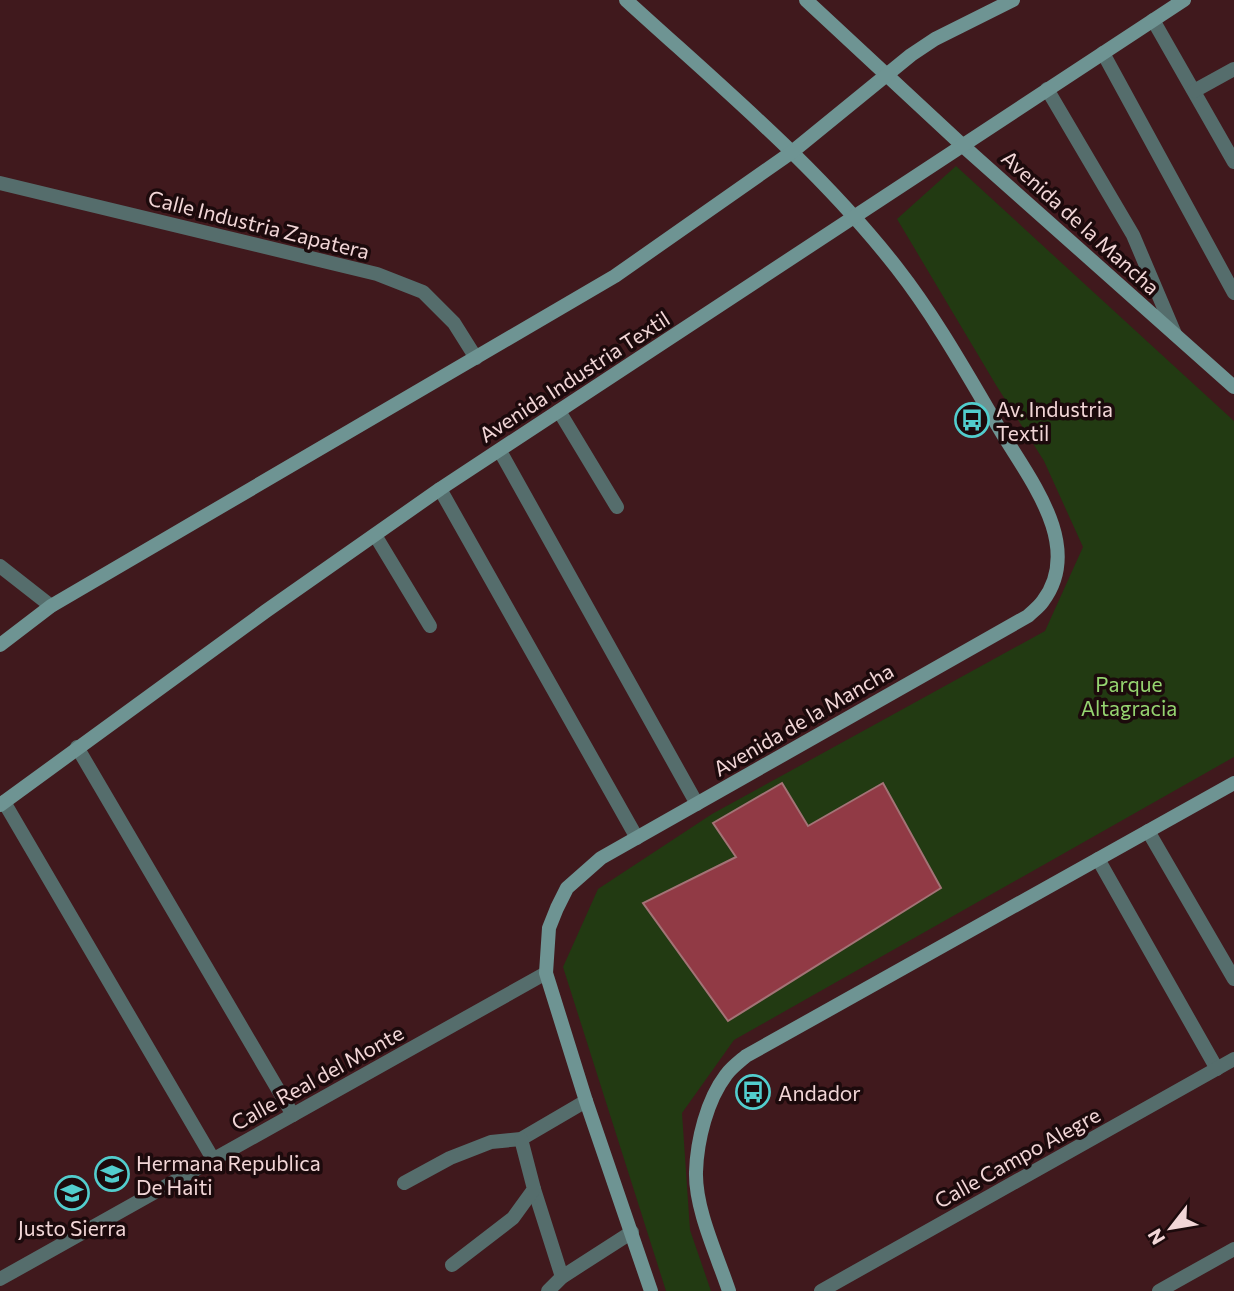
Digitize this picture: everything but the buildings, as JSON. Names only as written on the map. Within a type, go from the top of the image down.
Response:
[{"type":"street","name":"Avenida de la Mancha","points":[[626,0],[792,152],[897,267],[935,320],[1051,517],[1058,540],[1057,564],[1052,584],[1043,601],[1028,616],[601,858],[567,888],[549,928],[546,973],[586,1101],[652,1291]]},
{"type":"street","name":"Avenida de la Mancha","points":[[806,0],[962,145],[1234,387]]},
{"type":"street","points":[[0,645],[51,606],[615,276],[792,152],[935,39],[1013,0]]},
{"type":"street","name":"Avenida Industria Textil","points":[[2,804],[77,747],[440,489],[1184,0]]},
{"type":"street","points":[[1153,20],[1234,160]]},
{"type":"street","points":[[1103,53],[1234,293]]},
{"type":"street","points":[[1194,91],[1234,69]]},
{"type":"street","points":[[1047,89],[1133,235],[1175,334]]},
{"type":"street","name":"Calle Industria Zapatera","points":[[0,183],[377,274],[424,292],[454,323],[477,358]]},
{"type":"street","points":[[559,411],[617,506]]},
{"type":"street","points":[[500,450],[697,804]]},
{"type":"street","points":[[440,489],[637,838]]},
{"type":"street","points":[[375,535],[430,626]]},
{"type":"street","points":[[0,566],[51,606]]},
{"type":"street","points":[[77,747],[293,1115]]},
{"type":"street","points":[[729,1291],[701,1207],[696,1172],[703,1127],[713,1097],[726,1073],[746,1056],[1234,783]]},
{"type":"street","points":[[2,804],[213,1159]]},
{"type":"street","points":[[1148,831],[1234,979]]},
{"type":"street","points":[[1098,859],[1217,1069]]},
{"type":"street","name":"Calle Real del Monte","points":[[0,1279],[546,973]]},
{"type":"street","name":"Calle Campo Alegre","points":[[821,1291],[1234,1059]]},
{"type":"street","points":[[404,1183],[450,1157],[491,1142],[521,1139],[586,1101]]},
{"type":"street","points":[[521,1139],[562,1278]]},
{"type":"street","points":[[452,1265],[513,1218],[534,1189]]},
{"type":"street","points":[[548,1291],[562,1278],[632,1232]]},
{"type":"street","points":[[1159,1291],[1234,1249]]},
{"type":"street","points":[[0,1286],[2,1291]]},
{"type":"green space","name":"Parque Altagracia","points":[[956,166],[1234,421],[1234,757],[734,1040],[682,1113],[690,1230],[711,1291],[666,1291],[563,967],[598,889],[712,814],[1045,631],[1083,547],[1044,461],[897,219]]},
{"type":"place","name":"Av. Industria Textil","points":[[972,420]]},
{"type":"place","name":"Andador","points":[[753,1092]]},
{"type":"place","name":"Hermana Republica De Haiti","points":[[112,1174]]},
{"type":"place","name":"Justo Sierra","points":[[72,1193]]}]
